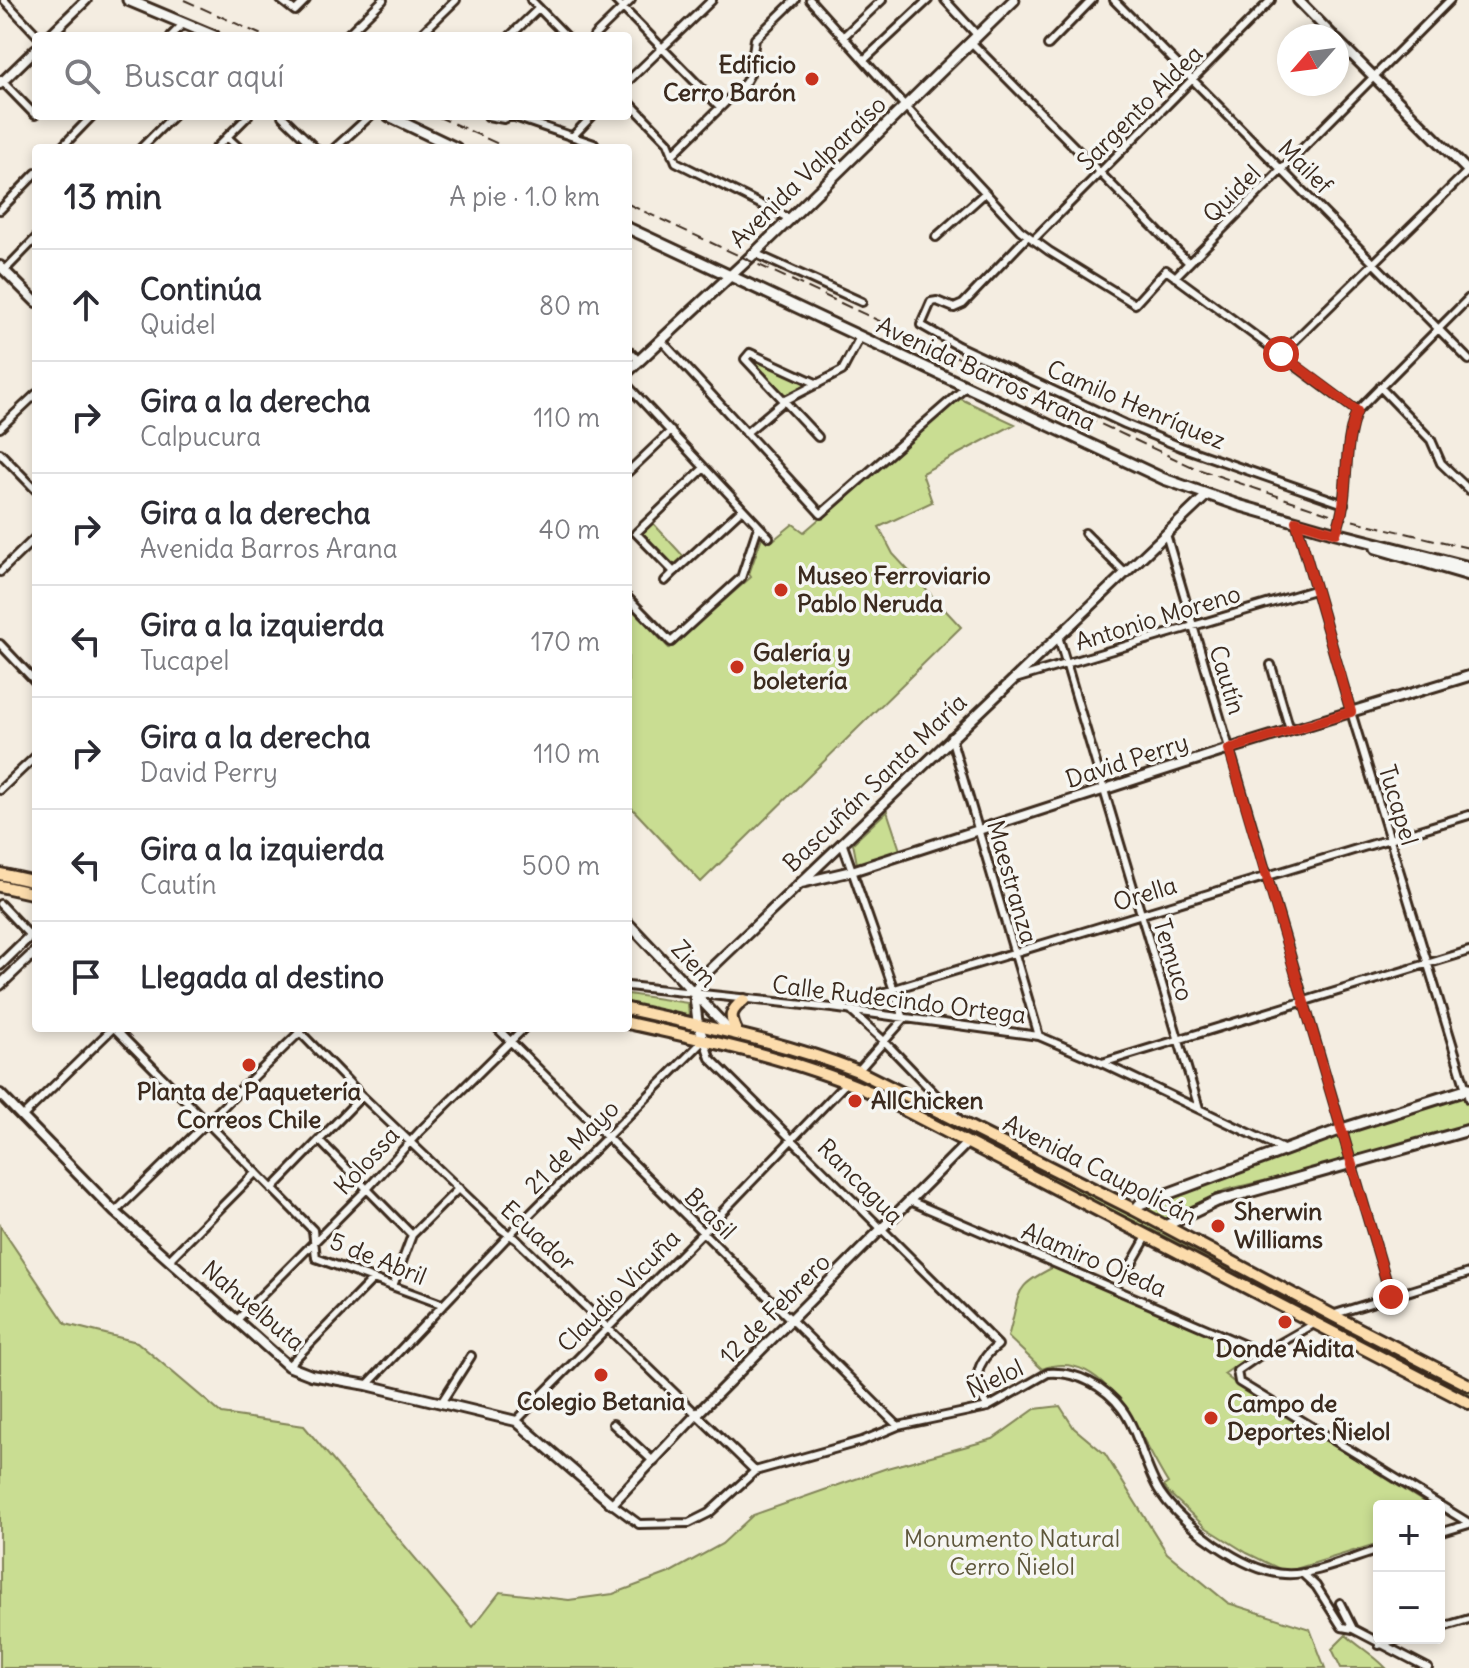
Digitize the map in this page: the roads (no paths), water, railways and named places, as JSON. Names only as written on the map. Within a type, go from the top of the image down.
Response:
[{"type":"main road","points":[[129,0],[205,32]]},
{"type":"main road","name":"Avenida Valparaíso","points":[[632,367],[790,219],[974,39],[1007,2]]},
{"type":"main road","points":[[397,120],[443,144]]},
{"type":"main road","name":"Avenida Barros Arana","points":[[632,230],[1164,479],[1336,533],[1469,567]]},
{"type":"main road","name":"Avenida Barros Arana","points":[[1336,533],[1341,538],[1469,575]]},
{"type":"main road","points":[[0,874],[32,881]]},
{"type":"main road","points":[[0,886],[32,893]]},
{"type":"main road","points":[[734,1033],[730,1015],[744,1000]]},
{"type":"main road","name":"Avenida Caupolicán","points":[[632,1010],[734,1033],[821,1057],[858,1071],[1135,1210],[1469,1386]]},
{"type":"main road","name":"Avenida Caupolicán","points":[[632,1024],[753,1051],[847,1082],[1144,1232],[1469,1403]]},
{"type":"main road","points":[[826,1074],[858,1071]]},
{"type":"main road","points":[[1135,1210],[1140,1204],[1342,1129],[1468,1092]]},
{"type":"main road","points":[[1144,1232],[1165,1226],[1217,1201],[1469,1130]]},
{"type":"main road","points":[[966,1144],[985,1138],[1002,1143]]},
{"type":"main road","points":[[1028,1174],[1036,1161]]},
{"type":"main road","points":[[1317,1322],[1337,1318]]},
{"type":"main road","points":[[1444,1389],[1469,1386]]},
{"type":"street","points":[[4,0],[34,32]]},
{"type":"street","points":[[53,32],[86,0]]},
{"type":"street","points":[[281,0],[295,11],[306,0]]},
{"type":"street","points":[[353,32],[383,0]]},
{"type":"street","points":[[423,32],[456,0]]},
{"type":"street","points":[[531,0],[562,32]]},
{"type":"street","points":[[615,0],[720,107]]},
{"type":"street","points":[[598,32],[631,0]]},
{"type":"street","points":[[632,77],[712,0]]},
{"type":"street","points":[[672,155],[749,78],[755,39],[795,0]]},
{"type":"street","points":[[810,0],[985,193],[1030,238],[1135,304],[1166,270],[1357,411]]},
{"type":"street","points":[[843,37],[882,0]]},
{"type":"street","points":[[864,60],[928,0]]},
{"type":"street","points":[[945,0],[974,39],[1100,174],[1189,263]]},
{"type":"street","points":[[1048,45],[1092,0]]},
{"type":"street","name":"Mailef","points":[[1114,0],[1469,360]]},
{"type":"street","name":"Sargento Aldea","points":[[921,325],[931,302],[937,301],[954,308],[963,304],[1100,174],[1271,0]]},
{"type":"street","points":[[1298,0],[1321,24]]},
{"type":"street","name":"Quidel","points":[[1175,277],[1450,0]]},
{"type":"street","points":[[514,32],[539,8]]},
{"type":"street","points":[[175,32],[184,23]]},
{"type":"street","points":[[1281,354],[1469,171],[1349,52]]},
{"type":"street","points":[[32,53],[1,82],[32,112]]},
{"type":"street","points":[[632,105],[668,142],[672,155],[682,166],[790,219]]},
{"type":"street","points":[[65,144],[88,120]]},
{"type":"street","points":[[145,144],[169,120]]},
{"type":"street","points":[[220,144],[244,120]]},
{"type":"street","points":[[286,120],[311,144]]},
{"type":"street","points":[[339,144],[366,120]]},
{"type":"street","points":[[524,120],[594,144]]},
{"type":"street","points":[[573,136],[588,120]]},
{"type":"street","points":[[227,137],[235,144]]},
{"type":"street","points":[[0,210],[32,177]]},
{"type":"street","points":[[936,237],[985,193]]},
{"type":"street","points":[[32,242],[2,268],[32,298]]},
{"type":"street","points":[[754,253],[862,302]]},
{"type":"street","points":[[1336,533],[1344,504],[1351,426],[1357,411],[1469,298]]},
{"type":"street","name":"Camilo Henríquez","points":[[921,325],[958,346],[1125,424],[1344,504]]},
{"type":"street","points":[[746,433],[784,401],[842,371],[860,337]]},
{"type":"street","points":[[661,340],[821,514],[966,387]]},
{"type":"street","points":[[818,384],[750,353],[745,359],[818,437]]},
{"type":"street","points":[[632,354],[639,361]]},
{"type":"street","points":[[1380,387],[1431,440],[1441,463],[1469,490]]},
{"type":"street","points":[[632,390],[769,537]]},
{"type":"street","points":[[0,428],[32,398]]},
{"type":"street","points":[[632,468],[671,431]]},
{"type":"street","points":[[0,453],[32,486]]},
{"type":"street","points":[[632,536],[704,468]]},
{"type":"street","name":"Bascuñán Santa María","points":[[694,993],[705,974],[797,884],[1207,495]]},
{"type":"street","points":[[665,581],[742,509]]},
{"type":"street","name":"Tucapel","points":[[1296,521],[1389,839],[1468,1092]]},
{"type":"street","points":[[632,602],[671,642],[741,578],[758,527]]},
{"type":"street","points":[[636,533],[674,572]]},
{"type":"street","points":[[1085,533],[1125,573]]},
{"type":"street","name":"Cautín","points":[[1166,534],[1391,1297]]},
{"type":"street","points":[[0,572],[32,541]]},
{"type":"street","name":"Antonio Moreno","points":[[1011,681],[1314,590]]},
{"type":"street","name":"Temuco","points":[[1058,636],[1199,1109]]},
{"type":"street","points":[[0,644],[32,678]]},
{"type":"street","points":[[1271,665],[1290,730]]},
{"type":"street","name":"David Perry","points":[[797,884],[852,871],[978,828],[1469,676]]},
{"type":"street","name":"Maestranza","points":[[951,737],[1039,1036]]},
{"type":"street","points":[[0,790],[32,761]]},
{"type":"street","name":"Orella","points":[[832,1008],[1469,815]]},
{"type":"street","points":[[842,842],[904,1019],[858,1071]]},
{"type":"street","points":[[0,904],[32,934]]},
{"type":"street","name":"Ziem","points":[[632,927],[734,1033]]},
{"type":"street","points":[[0,965],[32,938]]},
{"type":"street","points":[[1102,1063],[1469,951]]},
{"type":"street","points":[[0,985],[32,955]]},
{"type":"street","name":"Calle Rudecindo Ortega","points":[[632,986],[832,1008],[1039,1036],[1285,1150]]},
{"type":"street","points":[[694,993],[698,1025],[704,1040]]},
{"type":"street","points":[[851,1011],[961,1121]]},
{"type":"street","points":[[22,1117],[110,1032]]},
{"type":"street","name":"5 de Abril","points":[[118,1032],[313,1230],[316,1258],[444,1305]]},
{"type":"street","points":[[115,1212],[297,1032]]},
{"type":"street","name":"Ecuador","points":[[303,1032],[362,1096],[608,1327],[755,1471]]},
{"type":"street","name":"Brasil","points":[[501,1032],[898,1426]]},
{"type":"street","name":"Kolossa","points":[[237,1320],[520,1032]]},
{"type":"street","name":"21 de Mayo","points":[[367,1385],[509,1234],[704,1040]]},
{"type":"street","name":"Rancagua","points":[[704,1040],[710,1058],[998,1345],[988,1352],[977,1371],[977,1389],[988,1407]]},
{"type":"street","name":"Claudio Vicuña","points":[[516,1421],[847,1082]]},
{"type":"street","name":"Nahuelbuta","points":[[0,1094],[115,1212],[288,1366],[311,1375],[367,1385],[516,1421],[612,1504]]},
{"type":"street","points":[[272,1189],[362,1096]]},
{"type":"street","points":[[320,1141],[412,1235]]},
{"type":"street","name":"12 de Febrero","points":[[612,1504],[697,1414],[966,1144]]},
{"type":"street","points":[[169,1260],[256,1172]]},
{"type":"street","points":[[393,1286],[412,1235],[459,1188]]},
{"type":"street","name":"Alamiro Ojeda","points":[[910,1201],[1263,1353]]},
{"type":"street","points":[[1128,1270],[1144,1232]]},
{"type":"street","points":[[1337,1318],[1391,1297],[1469,1273]]},
{"type":"street","points":[[288,1366],[373,1279]]},
{"type":"street","points":[[1317,1322],[1237,1371],[1238,1380],[1469,1524]]},
{"type":"street","points":[[441,1403],[471,1356]]},
{"type":"street","name":"Ñielol","points":[[612,1504],[639,1524],[689,1523],[709,1513],[755,1471],[862,1441],[898,1426],[988,1407],[1048,1373],[1065,1373],[1083,1379],[1107,1395],[1122,1410],[1158,1489],[1197,1530],[1222,1548],[1258,1567],[1285,1574],[1302,1573]]},
{"type":"street","points":[[613,1424],[654,1462]]},
{"type":"street","points":[[1445,1531],[1469,1524]]},
{"type":"street","points":[[1302,1573],[1373,1552]]},
{"type":"street","points":[[1302,1573],[1316,1586],[1342,1627],[1353,1629],[1428,1668]]},
{"type":"street","points":[[1340,1603],[1353,1629]]},
{"type":"street","points":[[1445,1626],[1469,1619]]},
{"type":"railway","points":[[184,0],[255,32]]},
{"type":"railway","points":[[446,120],[498,144]]},
{"type":"railway","points":[[632,206],[1195,468],[1342,518],[1469,548]]},
{"type":"place","name":"Edificio Cerro Barón","points":[[812,79]]},
{"type":"place","name":"Museo Ferroviario Pablo Neruda","points":[[781,590]]},
{"type":"place","name":"Galería y boletería","points":[[737,667]]},
{"type":"place","name":"Planta de Paquetería Correos Chile","points":[[249,1065]]},
{"type":"place","name":"AllChicken","points":[[855,1101]]},
{"type":"place","name":"Sherwin Williams","points":[[1218,1226]]},
{"type":"place","name":"Donde Aidita","points":[[1285,1322]]},
{"type":"place","name":"Colegio Betania","points":[[601,1375]]},
{"type":"place","name":"Campo de Deportes Ñielol","points":[[1211,1418]]},
{"type":"park label","name":"Monumento Natural Cerro Ñielol","points":[[1012,1553]]}]
